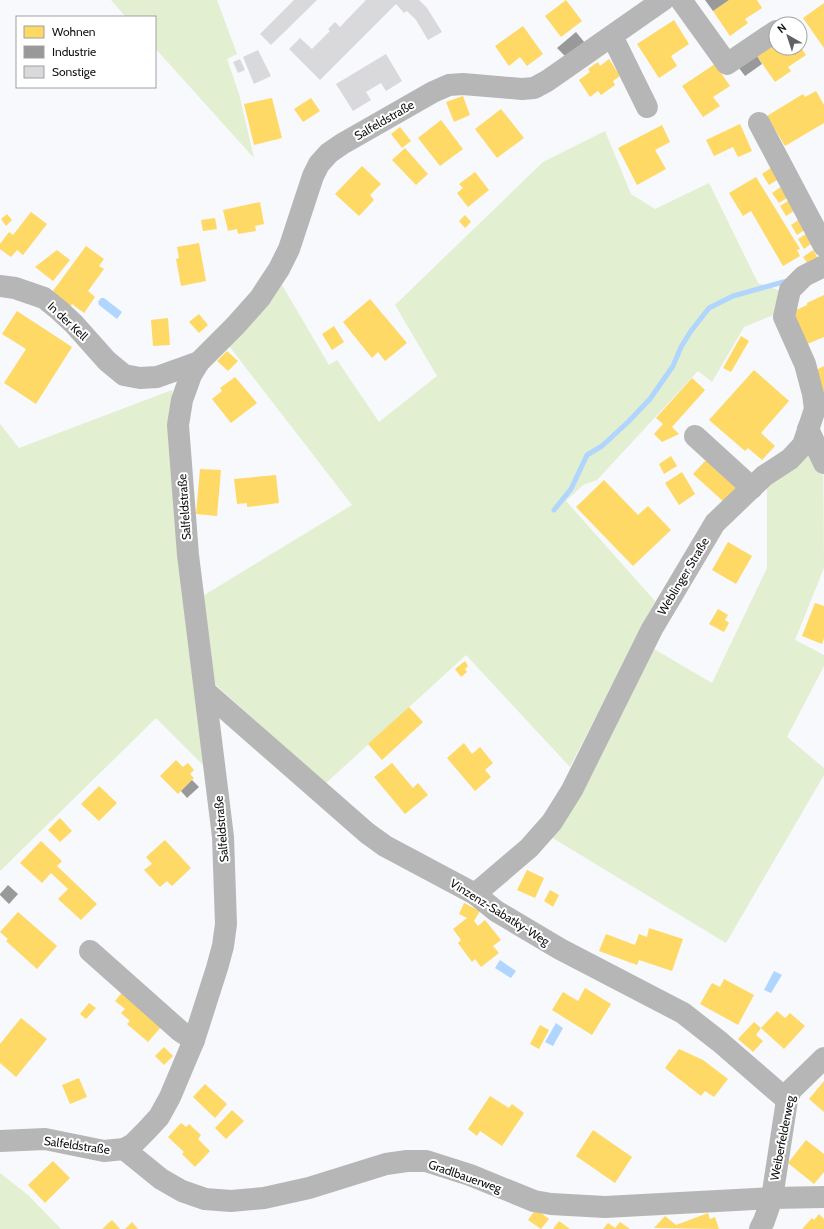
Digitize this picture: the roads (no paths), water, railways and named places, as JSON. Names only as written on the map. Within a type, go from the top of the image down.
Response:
[{"type":"street","name":"Salfeldstraße","points":[[0,1141],[45,1139],[104,1151],[124,1149],[133,1144],[159,1117],[170,1097],[194,1040],[223,946],[226,924],[223,836],[188,555],[178,425],[182,400],[190,375],[199,362],[235,326],[260,298],[279,269],[289,248],[313,176],[319,164],[329,153],[426,95],[449,85],[463,84],[522,89],[534,88],[548,80],[664,0]]},
{"type":"street","points":[[680,0],[727,64],[768,36]]},
{"type":"street","points":[[612,36],[647,107]]},
{"type":"street","points":[[760,123],[824,246]]},
{"type":"street","name":"Weblinger Straße","points":[[475,894],[529,848],[552,822],[572,790],[652,629],[715,523],[764,476],[790,459],[803,445],[815,409],[813,394],[805,364],[784,317],[790,290],[804,276],[824,266]]},
{"type":"street","name":"In der Kell","points":[[0,286],[15,288],[44,298],[74,324],[107,361],[124,375]]},
{"type":"street","name":"Salfeldstraße","points":[[124,375],[140,378],[157,377],[199,362]]},
{"type":"street","points":[[808,429],[824,463]]},
{"type":"street","points":[[695,436],[752,488]]},
{"type":"street","name":"Vinzenz-Sabatky-Weg","points":[[206,692],[367,833],[385,846],[475,894],[496,911],[554,945],[683,1013],[720,1042],[787,1100]]},
{"type":"street","points":[[90,951],[180,1031],[194,1040]]},
{"type":"street","name":"Weiberfelderweg","points":[[766,1226],[772,1198],[787,1100],[791,1090],[824,1058]]},
{"type":"street","name":"Gradlbauerweg","points":[[124,1149],[161,1179],[182,1191],[205,1199],[231,1201],[264,1198],[309,1188],[386,1164],[407,1161],[426,1162],[470,1175],[534,1201],[551,1204],[605,1207],[772,1198],[824,1197]]},
{"type":"water","points":[[101,298],[104,298],[122,312],[117,319],[99,305],[98,302]]},
{"type":"water","points":[[500,960],[516,971],[511,978],[495,968]]},
{"type":"water","points":[[774,971],[782,975],[771,993],[764,990]]},
{"type":"water","points":[[556,1023],[563,1028],[553,1046],[545,1042]]},
{"type":"waterway","points":[[554,510],[571,489],[587,455],[602,446],[650,399],[673,366],[681,347],[691,331],[709,308],[733,296],[787,281]]}]
